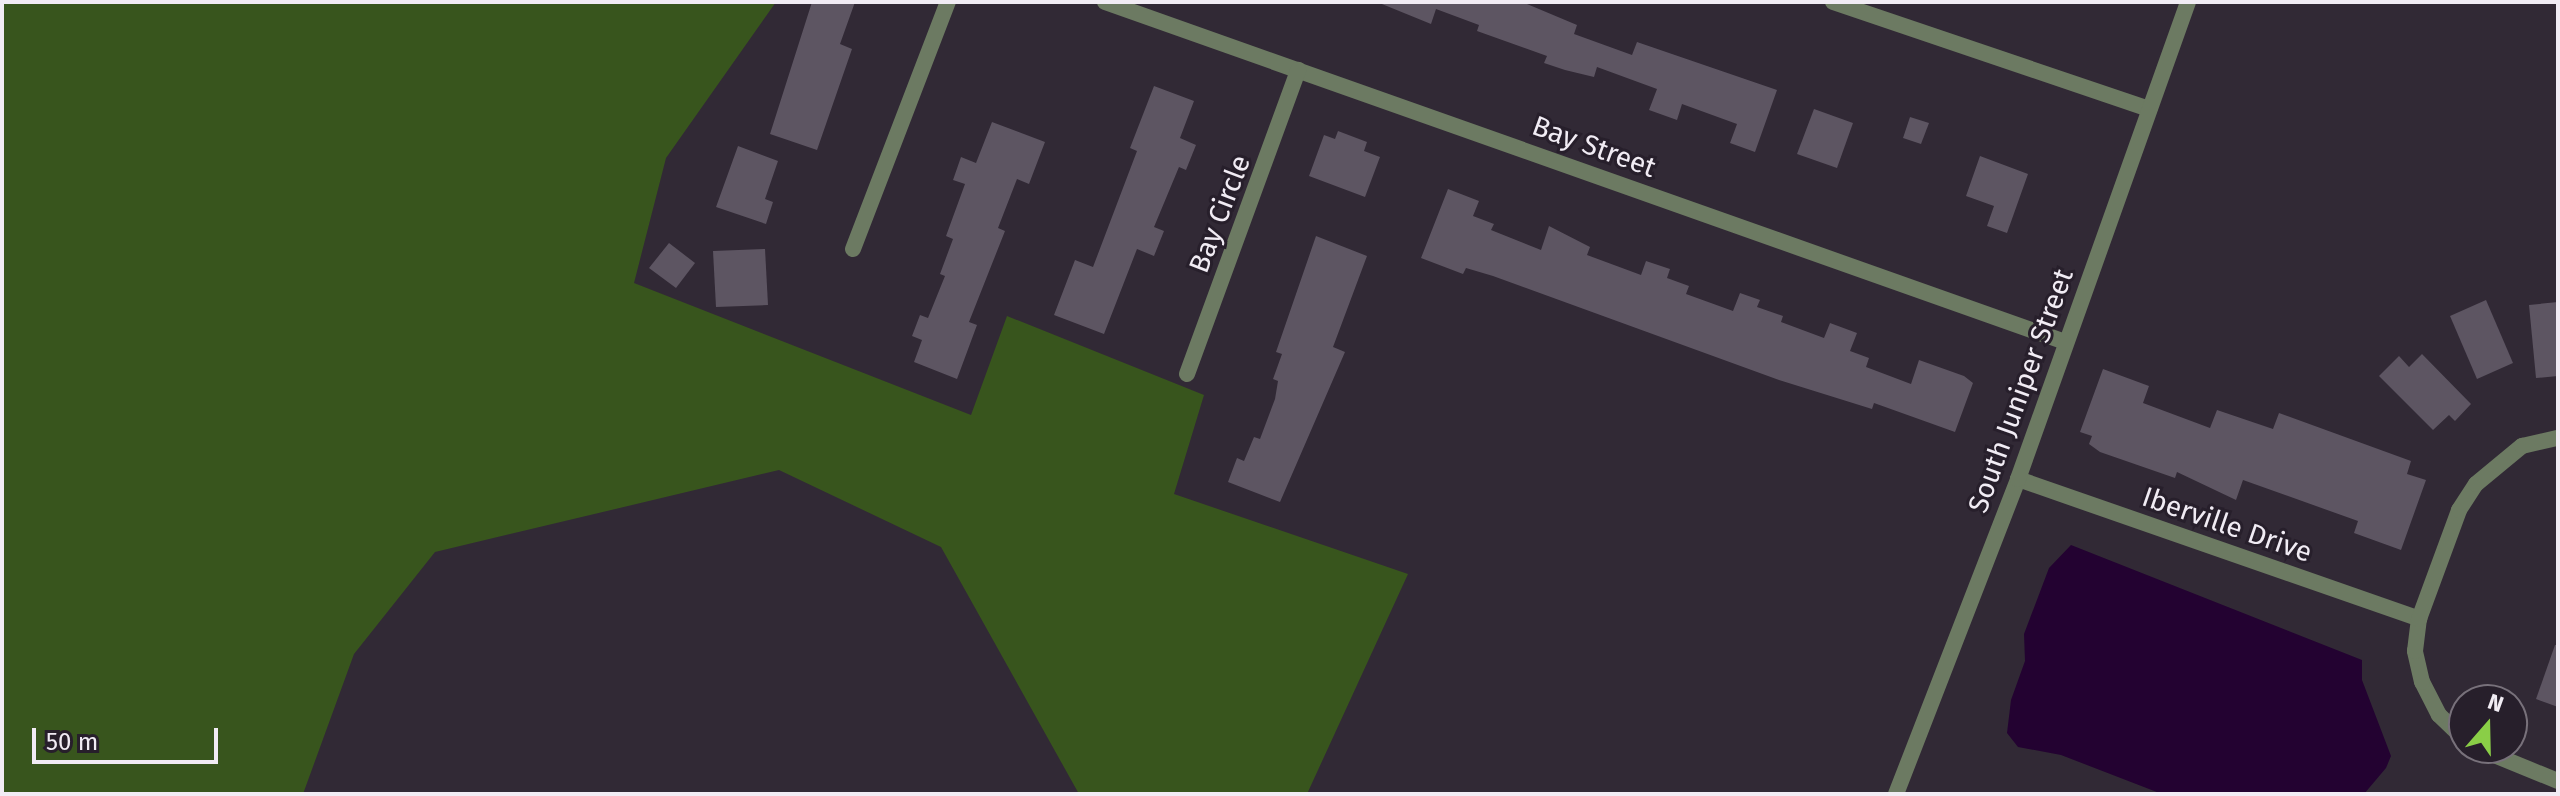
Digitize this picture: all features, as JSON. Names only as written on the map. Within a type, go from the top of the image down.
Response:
[{"type":"street","points":[[853,249],[948,2]]},
{"type":"street","name":"Bay Street","points":[[1105,2],[2065,342]]},
{"type":"street","points":[[1833,2],[2149,109]]},
{"type":"street","name":"South Juniper Street","points":[[1896,794],[2018,479],[2188,2]]},
{"type":"street","name":"Bay Circle","points":[[1187,374],[1298,70]]},
{"type":"street","points":[[2448,724],[2439,715],[2422,682],[2415,651],[2419,619],[2459,510],[2476,484],[2522,446],[2558,438]]},
{"type":"street","name":"Iberville Drive","points":[[2018,479],[2419,619]]},
{"type":"street","points":[[2516,764],[2558,781]]},
{"type":"green space","points":[[2,2],[776,2],[666,158],[634,283],[971,415],[1007,316],[1204,395],[1174,494],[1408,574],[1307,794],[1079,794],[941,547],[779,470],[435,552],[354,654],[303,794],[2,794]]},
{"type":"shaded area","points":[[2071,545],[2362,660],[2362,680],[2391,756],[2386,768],[2364,794],[2162,794],[2061,755],[2018,747],[2007,733],[2011,700],[2025,661],[2024,634],[2049,568]]},
{"type":"building","points":[[812,2],[855,2],[840,44],[852,49],[817,150],[770,134]]},
{"type":"building","points":[[1377,2],[1522,2],[1577,25],[1574,34],[1632,55],[1637,42],[1777,90],[1755,152],[1730,143],[1737,124],[1682,104],[1677,120],[1649,110],[1657,89],[1597,67],[1594,77],[1544,63],[1547,56],[1477,31],[1479,25],[1436,9],[1431,24]]},
{"type":"building","points":[[1154,86],[1194,101],[1180,138],[1196,145],[1186,170],[1179,167],[1154,227],[1164,231],[1154,256],[1137,249],[1104,334],[1054,315],[1075,260],[1093,267],[1137,151],[1130,148]]},
{"type":"building","points":[[1814,109],[1853,123],[1837,168],[1797,154]]},
{"type":"building","points":[[1910,117],[1929,123],[1921,144],[1903,138]]},
{"type":"building","points":[[992,122],[1045,142],[1029,184],[1017,179],[998,228],[1005,231],[969,322],[977,325],[957,379],[914,362],[922,340],[912,336],[920,315],[928,318],[945,276],[940,274],[953,239],[946,236],[965,184],[953,180],[961,157],[976,163]]},
{"type":"building","points":[[1338,131],[1367,142],[1364,151],[1380,157],[1365,197],[1309,176],[1324,135],[1335,139]]},
{"type":"building","points":[[738,146],[778,161],[765,199],[773,202],[766,224],[716,207]]},
{"type":"building","points":[[1980,156],[2028,174],[2007,233],[1987,226],[1994,206],[1966,196]]},
{"type":"building","points":[[1448,189],[1479,201],[1473,216],[1494,224],[1491,230],[1541,250],[1549,226],[1590,247],[1587,255],[1641,275],[1646,261],[1670,269],[1667,278],[1689,286],[1686,294],[1733,311],[1740,293],[1760,300],[1757,307],[1783,316],[1781,322],[1824,338],[1830,323],[1857,333],[1850,351],[1869,358],[1866,367],[1911,384],[1919,360],[1964,376],[1973,383],[1955,432],[1874,403],[1872,409],[1779,380],[1493,276],[1466,268],[1463,274],[1421,258]]},
{"type":"building","points":[[1316,236],[1367,256],[1333,347],[1345,352],[1280,502],[1228,482],[1237,458],[1244,461],[1254,437],[1260,439],[1275,399],[1278,381],[1273,379],[1282,354],[1276,352]]},
{"type":"building","points":[[669,243],[695,263],[676,288],[649,268]]},
{"type":"building","points":[[765,249],[768,305],[716,307],[713,251]]},
{"type":"building","points":[[2486,300],[2513,363],[2477,379],[2450,316]]},
{"type":"building","points":[[2558,302],[2558,376],[2536,378],[2529,305]]},
{"type":"building","points":[[2422,354],[2471,404],[2455,421],[2449,415],[2433,430],[2379,376],[2399,356],[2409,367]]},
{"type":"building","points":[[2103,369],[2149,386],[2143,403],[2210,428],[2217,410],[2273,429],[2279,413],[2411,461],[2407,474],[2426,480],[2401,550],[2354,533],[2358,521],[2243,480],[2236,500],[2177,472],[2175,478],[2100,452],[2089,444],[2092,436],[2080,432]]},
{"type":"building","points":[[2555,645],[2558,645],[2558,707],[2536,699]]}]
